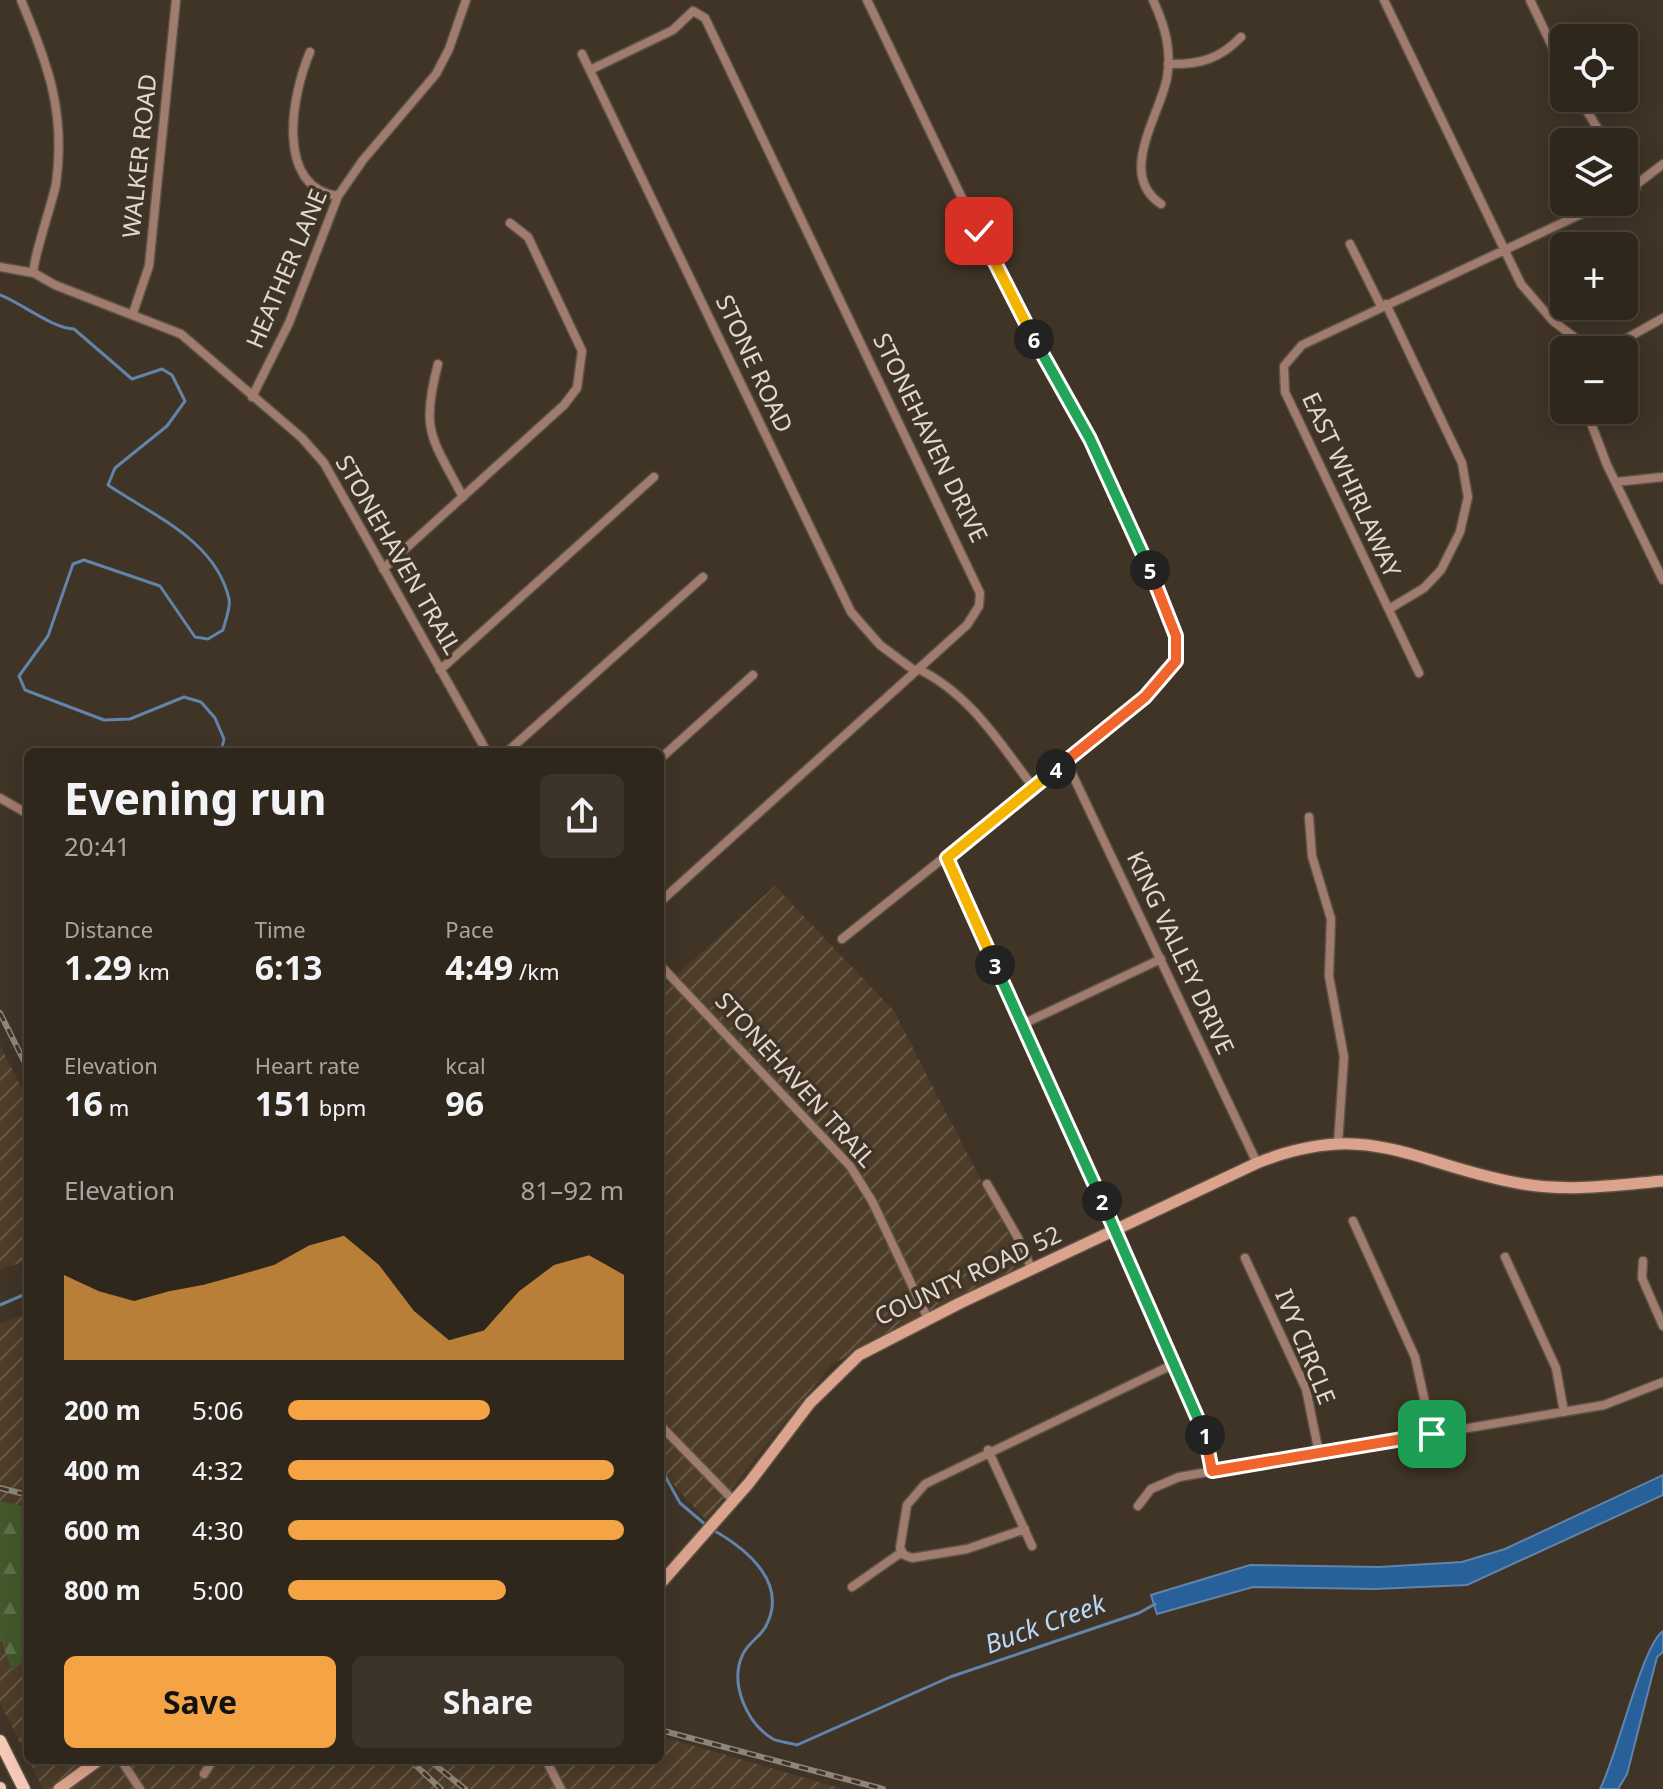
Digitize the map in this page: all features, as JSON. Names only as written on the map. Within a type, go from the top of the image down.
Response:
[{"type":"main road","points":[[0,1741],[24,1789]]},
{"type":"street","points":[[21,0],[52,75],[58,108],[56,182],[44,234],[32,267],[34,273]]},
{"type":"street","name":"WALKER ROAD","points":[[133,313],[149,266],[176,0]]},
{"type":"street","name":"HEATHER LANE","points":[[252,397],[289,323],[338,196],[363,160],[436,74],[449,49],[466,0]]},
{"type":"street","points":[[842,939],[1145,697],[1171,669],[1178,652],[1176,636],[1114,490],[1074,407],[1000,277],[867,0]]},
{"type":"street","points":[[1153,0],[1168,37],[1168,64],[1141,173],[1147,192],[1161,204]]},
{"type":"street","points":[[1384,0],[1521,284],[1540,309],[1574,336]]},
{"type":"street","points":[[1530,0],[1550,42]]},
{"type":"street","name":"STONEHAVEN DRIVE","points":[[590,70],[673,30],[693,11],[708,23],[977,583],[980,600],[975,614],[916,670],[664,898]]},
{"type":"street","points":[[1168,64],[1193,64],[1214,58],[1241,37]]},
{"type":"street","points":[[310,52],[303,68],[293,143],[307,183],[322,194],[338,196]]},
{"type":"street","name":"STONE ROAD","points":[[582,54],[851,612],[880,645],[946,686],[977,713],[1033,787]]},
{"type":"street","points":[[1638,186],[1663,164]]},
{"type":"street","name":"EAST WHIRLAWAY","points":[[1419,673],[1308,444],[1282,379],[1284,366],[1295,350],[1575,216]]},
{"type":"street","points":[[383,569],[564,405],[581,377],[582,351],[573,329],[528,237],[510,223]]},
{"type":"street","points":[[1350,244],[1384,305],[1462,463],[1468,497],[1460,532],[1441,570],[1424,588],[1389,609]]},
{"type":"street","name":"STONEHAVEN TRAIL","points":[[0,267],[34,273],[55,285],[181,334],[302,438],[324,463],[485,748]]},
{"type":"street","points":[[1631,336],[1663,318]]},
{"type":"street","points":[[438,364],[428,406],[428,426],[463,497]]},
{"type":"street","points":[[1592,424],[1663,580]]},
{"type":"street","points":[[440,670],[654,477]]},
{"type":"street","points":[[1616,482],[1663,477]]},
{"type":"street","points":[[511,748],[703,577]]},
{"type":"street","points":[[664,755],[753,675]]},
{"type":"street","name":"KING VALLEY DRIVE","points":[[1066,761],[1257,1163]]},
{"type":"street","points":[[0,798],[24,812]]},
{"type":"street","points":[[1309,817],[1312,856],[1331,919],[1329,976],[1344,1057],[1338,1143]]},
{"type":"street","points":[[947,858],[1202,1426],[1212,1471]]},
{"type":"street","points":[[1023,1024],[1161,959]]},
{"type":"street","name":"STONEHAVEN TRAIL","points":[[664,969],[850,1166],[872,1201],[928,1319]]},
{"type":"street","name":"COUNTY ROAD 52","points":[[664,1580],[734,1501],[810,1403],[843,1367],[873,1346],[1257,1163],[1301,1148],[1338,1143],[1410,1151],[1483,1176],[1538,1186],[1574,1188],[1663,1181]]},
{"type":"street","points":[[987,1184],[1018,1238],[1032,1270]]},
{"type":"street","points":[[1353,1221],[1415,1357],[1432,1434]]},
{"type":"street","points":[[1505,1257],[1556,1368],[1564,1412]]},
{"type":"street","name":"IVY CIRCLE","points":[[1245,1258],[1306,1389],[1319,1453]]},
{"type":"street","points":[[1643,1261],[1642,1278],[1663,1326]]},
{"type":"street","points":[[1025,1529],[949,1552],[912,1558],[902,1552],[899,1541],[903,1517],[914,1494],[935,1477],[1174,1364]]},
{"type":"street","points":[[1138,1506],[1147,1493],[1164,1482],[1212,1471],[1613,1403],[1663,1382]]},
{"type":"street","points":[[664,1429],[734,1501]]},
{"type":"street","points":[[988,1450],[1032,1546]]},
{"type":"street","points":[[852,1587],[902,1552]]},
{"type":"street","points":[[59,1789],[93,1764]]},
{"type":"street","points":[[124,1764],[140,1789]]},
{"type":"street","points":[[204,1774],[210,1764]]},
{"type":"street","points":[[548,1764],[561,1789]]},
{"type":"shaded area","points":[[775,886],[894,1011],[1026,1268],[832,1364],[706,1520],[664,1474],[664,986]]},
{"type":"shaded area","points":[[0,1045],[24,1092],[24,1261],[0,1270]]},
{"type":"shaded area","points":[[24,1315],[24,1751],[0,1703],[0,1324]]},
{"type":"shaded area","points":[[664,1737],[843,1789],[43,1789],[31,1764],[664,1764]]},
{"type":"green space","points":[[0,1501],[24,1506],[24,1661],[12,1671],[0,1637]]},
{"type":"water","points":[[1663,1475],[1663,1495],[1467,1585],[1375,1589],[1253,1587],[1157,1614],[1151,1595],[1250,1565],[1379,1567],[1462,1562],[1505,1549]]},
{"type":"water","points":[[1663,1631],[1663,1652],[1657,1657],[1627,1774],[1618,1789],[1600,1789],[1638,1679],[1655,1640]]},
{"type":"waterway","name":"Buck Creek","points":[[0,295],[56,325],[74,329],[132,379],[162,369],[172,375],[185,401],[167,426],[115,468],[108,485],[163,519],[197,546],[222,579],[229,599],[223,630],[208,639],[195,637],[160,586],[84,560],[73,564],[48,636],[19,676],[25,690],[104,720],[130,719],[184,697],[201,702],[215,718],[224,739],[222,748]]},
{"type":"waterway","points":[[0,1305],[24,1295]]},
{"type":"waterway","name":"Buck Creek","points":[[664,1474],[680,1503],[707,1526]]},
{"type":"waterway","name":"Buck Creek","points":[[713,1530],[738,1546],[760,1568],[772,1595],[772,1610],[766,1626],[745,1650],[739,1665],[739,1689],[743,1701],[763,1732],[775,1740],[797,1745],[950,1677],[1139,1613],[1155,1604]]},
{"type":"railway","points":[[0,1013],[24,1061]]},
{"type":"railway","points":[[0,1488],[24,1494]]},
{"type":"railway","points":[[664,1731],[883,1789]]},
{"type":"railway","points":[[414,1764],[441,1789]]},
{"type":"railway","points":[[434,1764],[465,1789]]},
{"type":"route","points":[[979,231],[1000,277],[1090,439],[1140,547],[1176,636],[1178,652],[1171,669],[1145,697],[947,858],[1116,1231],[1113,1232],[1195,1408],[1212,1471],[1432,1434]]}]
